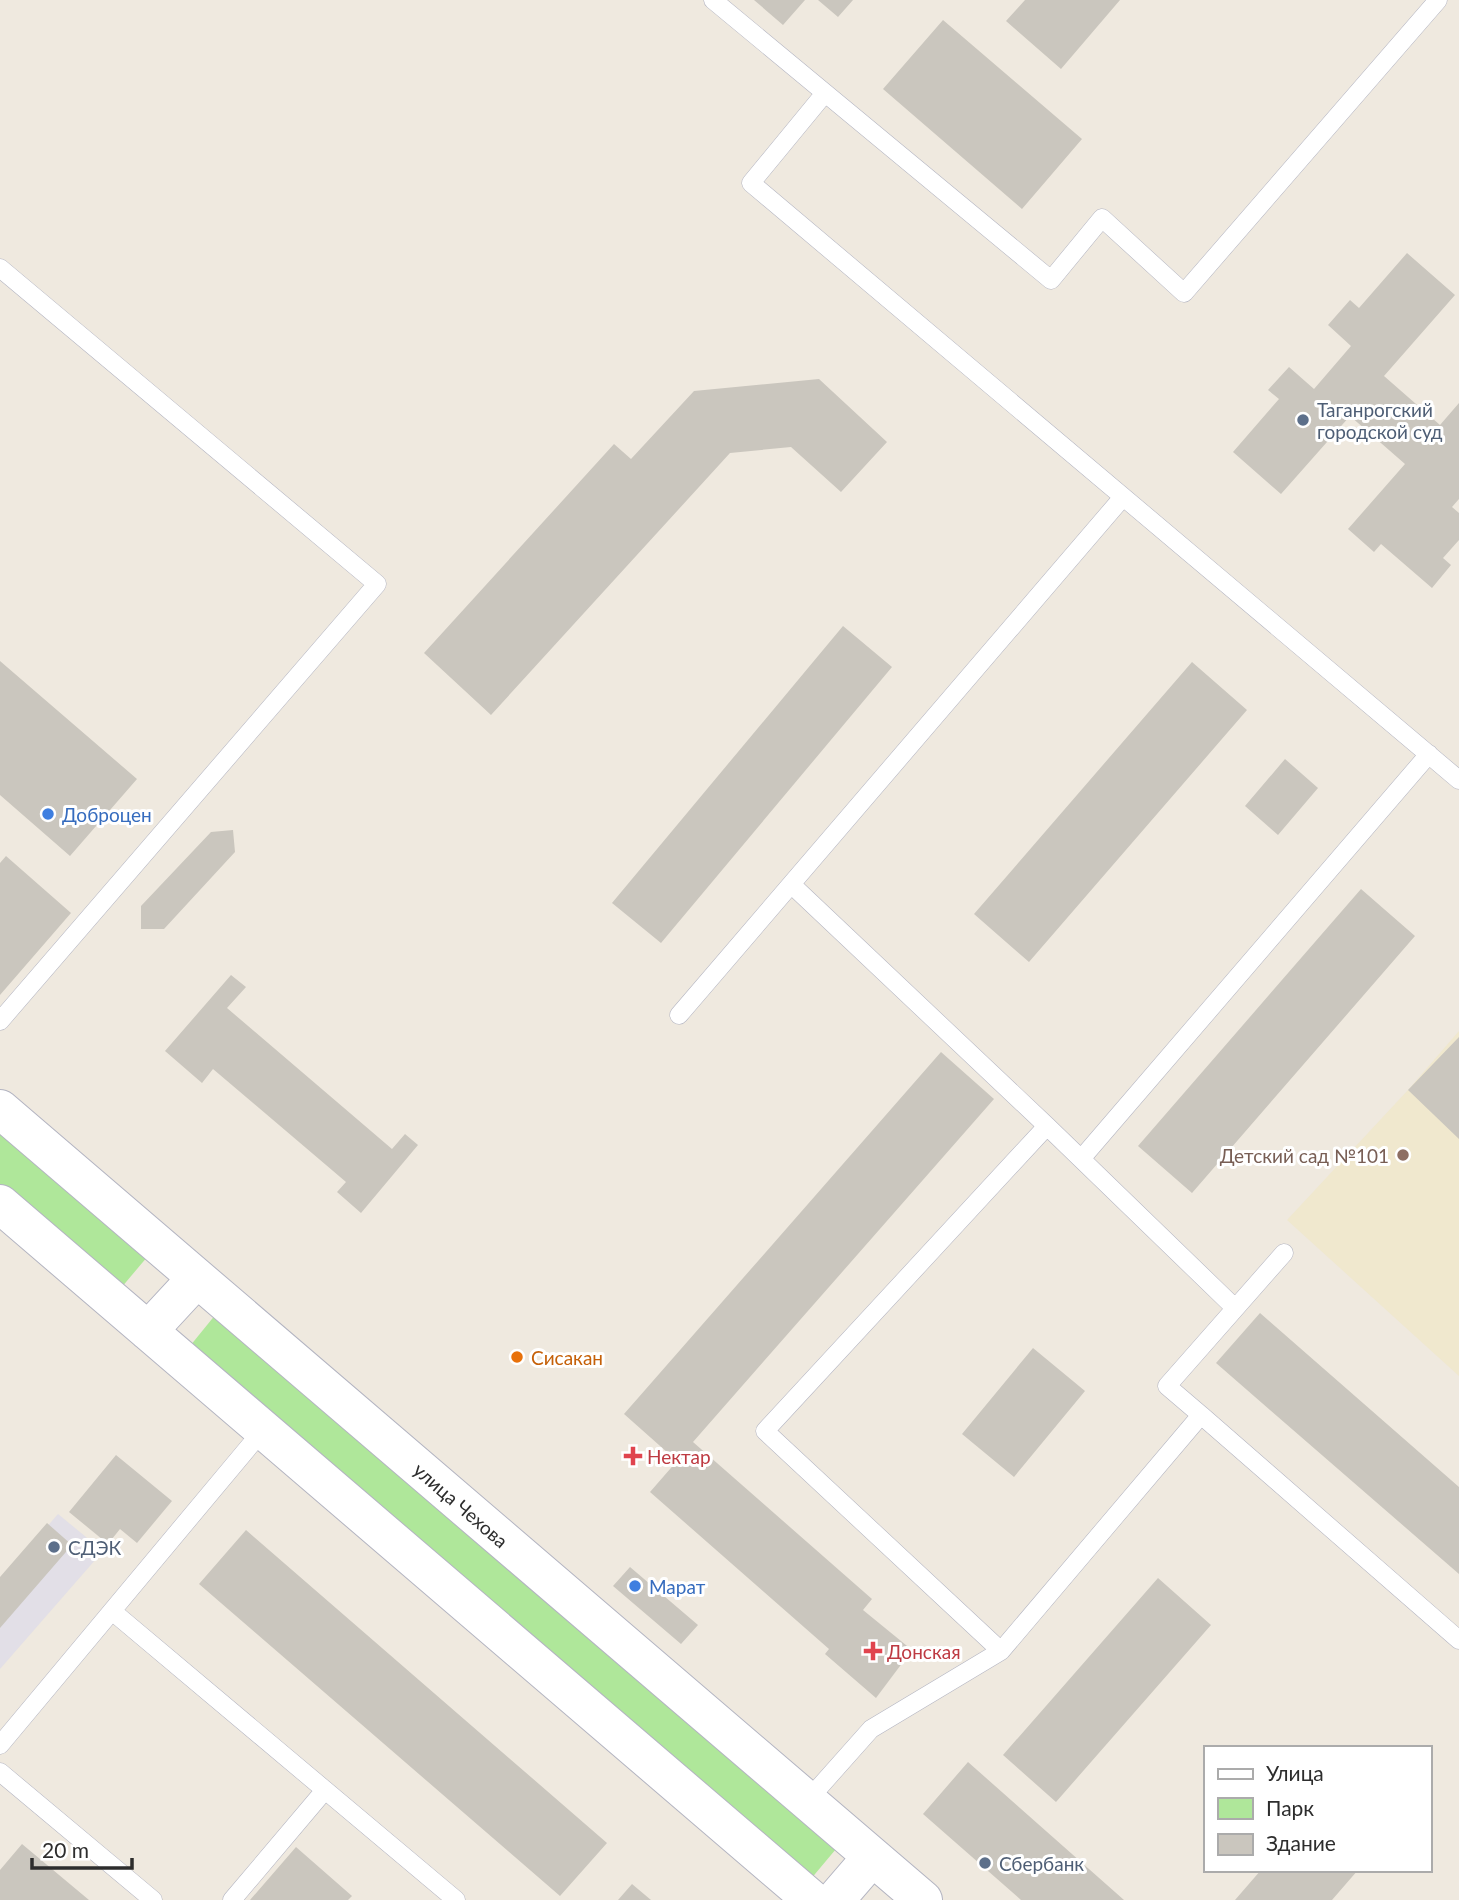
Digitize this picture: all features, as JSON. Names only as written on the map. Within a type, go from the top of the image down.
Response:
[{"type":"street","name":"улица Чехова","points":[[0,1109],[923,1900]]},
{"type":"street","points":[[0,1204],[813,1900]]},
{"type":"street","points":[[148,1331],[197,1278]]},
{"type":"street","points":[[835,1900],[872,1857]]},
{"type":"lane","points":[[713,0],[1051,280],[1102,218],[1184,293],[1438,0]]},
{"type":"lane","points":[[825,93],[751,183],[1459,780]]},
{"type":"lane","points":[[0,268],[377,584],[0,1021]]},
{"type":"lane","points":[[679,1015],[1123,497]]},
{"type":"lane","points":[[1081,1159],[1429,754]]},
{"type":"lane","points":[[792,885],[1235,1308]]},
{"type":"lane","points":[[1001,1651],[765,1431],[1047,1126]]},
{"type":"lane","points":[[1284,1253],[1167,1386],[1459,1640]]},
{"type":"lane","points":[[807,1801],[871,1729],[1001,1651],[1201,1415]]},
{"type":"lane","points":[[0,1745],[263,1430]]},
{"type":"lane","points":[[112,1611],[456,1900]]},
{"type":"lane","points":[[0,1772],[153,1900]]},
{"type":"lane","points":[[232,1900],[325,1790]]},
{"type":"shaded area","name":"Детский сад №101","points":[[1459,1031],[1459,1376],[1287,1220]]},
{"type":"shaded area","points":[[58,1514],[103,1551],[0,1669],[0,1581]]},
{"type":"green space","points":[[0,1130],[148,1256],[121,1288],[0,1185]]},
{"type":"green space","points":[[216,1314],[836,1849],[810,1880],[190,1346]]},
{"type":"building","points":[[754,0],[805,0],[783,25]]},
{"type":"building","points":[[818,0],[853,0],[838,17]]},
{"type":"building","points":[[1025,0],[1120,0],[1061,69],[1006,21]]},
{"type":"building","points":[[943,20],[1082,139],[1022,209],[883,89]]},
{"type":"building","name":"Таганрогский городской суд","points":[[1407,253],[1455,295],[1384,376],[1440,425],[1459,403],[1459,499],[1452,507],[1459,513],[1459,540],[1443,558],[1451,565],[1432,588],[1381,544],[1374,552],[1348,529],[1405,464],[1350,416],[1281,494],[1233,452],[1279,399],[1268,390],[1289,367],[1314,389],[1351,346],[1328,325],[1350,300],[1359,308]]},
{"type":"building","points":[[819,379],[887,442],[841,492],[791,447],[730,453],[491,715],[424,653],[614,444],[631,459],[694,391]]},
{"type":"building","points":[[843,626],[892,667],[661,943],[612,903]]},
{"type":"building","points":[[0,661],[137,779],[70,856],[0,795]]},
{"type":"building","points":[[1192,662],[1247,710],[1029,962],[974,914]]},
{"type":"building","points":[[1285,759],[1318,788],[1278,835],[1245,806]]},
{"type":"building","points":[[233,830],[235,852],[164,929],[141,929],[141,906],[211,832]]},
{"type":"building","points":[[6,856],[71,913],[0,995],[0,863]]},
{"type":"building","points":[[1361,889],[1415,936],[1192,1193],[1138,1146]]},
{"type":"building","points":[[231,975],[246,987],[227,1008],[392,1149],[405,1134],[418,1145],[361,1213],[337,1192],[346,1182],[213,1069],[202,1083],[165,1051]]},
{"type":"building","points":[[1459,1037],[1459,1139],[1408,1090]]},
{"type":"building","points":[[941,1052],[994,1099],[693,1442],[872,1599],[863,1610],[912,1650],[876,1698],[825,1654],[829,1649],[650,1492],[677,1461],[624,1414]]},
{"type":"building","points":[[1260,1313],[1459,1487],[1459,1574],[1216,1363]]},
{"type":"building","points":[[1033,1348],[1085,1391],[1014,1477],[962,1434]]},
{"type":"building","points":[[116,1455],[172,1501],[137,1543],[120,1529],[108,1544],[69,1512]]},
{"type":"building","points":[[47,1523],[72,1545],[0,1628],[0,1577]]},
{"type":"building","points":[[246,1530],[607,1843],[560,1896],[199,1584]]},
{"type":"building","points":[[630,1567],[698,1625],[681,1644],[613,1586]]},
{"type":"building","points":[[1158,1578],[1211,1625],[1056,1802],[1003,1755]]},
{"type":"building","points":[[968,1762],[1124,1900],[1021,1900],[923,1814]]},
{"type":"building","points":[[22,1844],[89,1900],[0,1900],[0,1870]]},
{"type":"building","points":[[296,1847],[352,1896],[348,1900],[250,1900]]},
{"type":"building","points":[[1259,1872],[1356,1872],[1332,1900],[1235,1900]]},
{"type":"building","points":[[632,1884],[651,1900],[618,1900]]},
{"type":"place","name":"Таганрогский городской суд","points":[[1303,420]]},
{"type":"place","name":"Доброцен","points":[[48,814]]},
{"type":"place","name":"Детский сад №101","points":[[1403,1155]]},
{"type":"place","name":"Сисакан","points":[[517,1357]]},
{"type":"place","name":"Нектар","points":[[633,1456]]},
{"type":"place","name":"СДЭК","points":[[54,1547]]},
{"type":"place","name":"Марат","points":[[635,1586]]},
{"type":"place","name":"Донская","points":[[873,1651]]},
{"type":"place","name":"Сбербанк","points":[[985,1863]]}]
